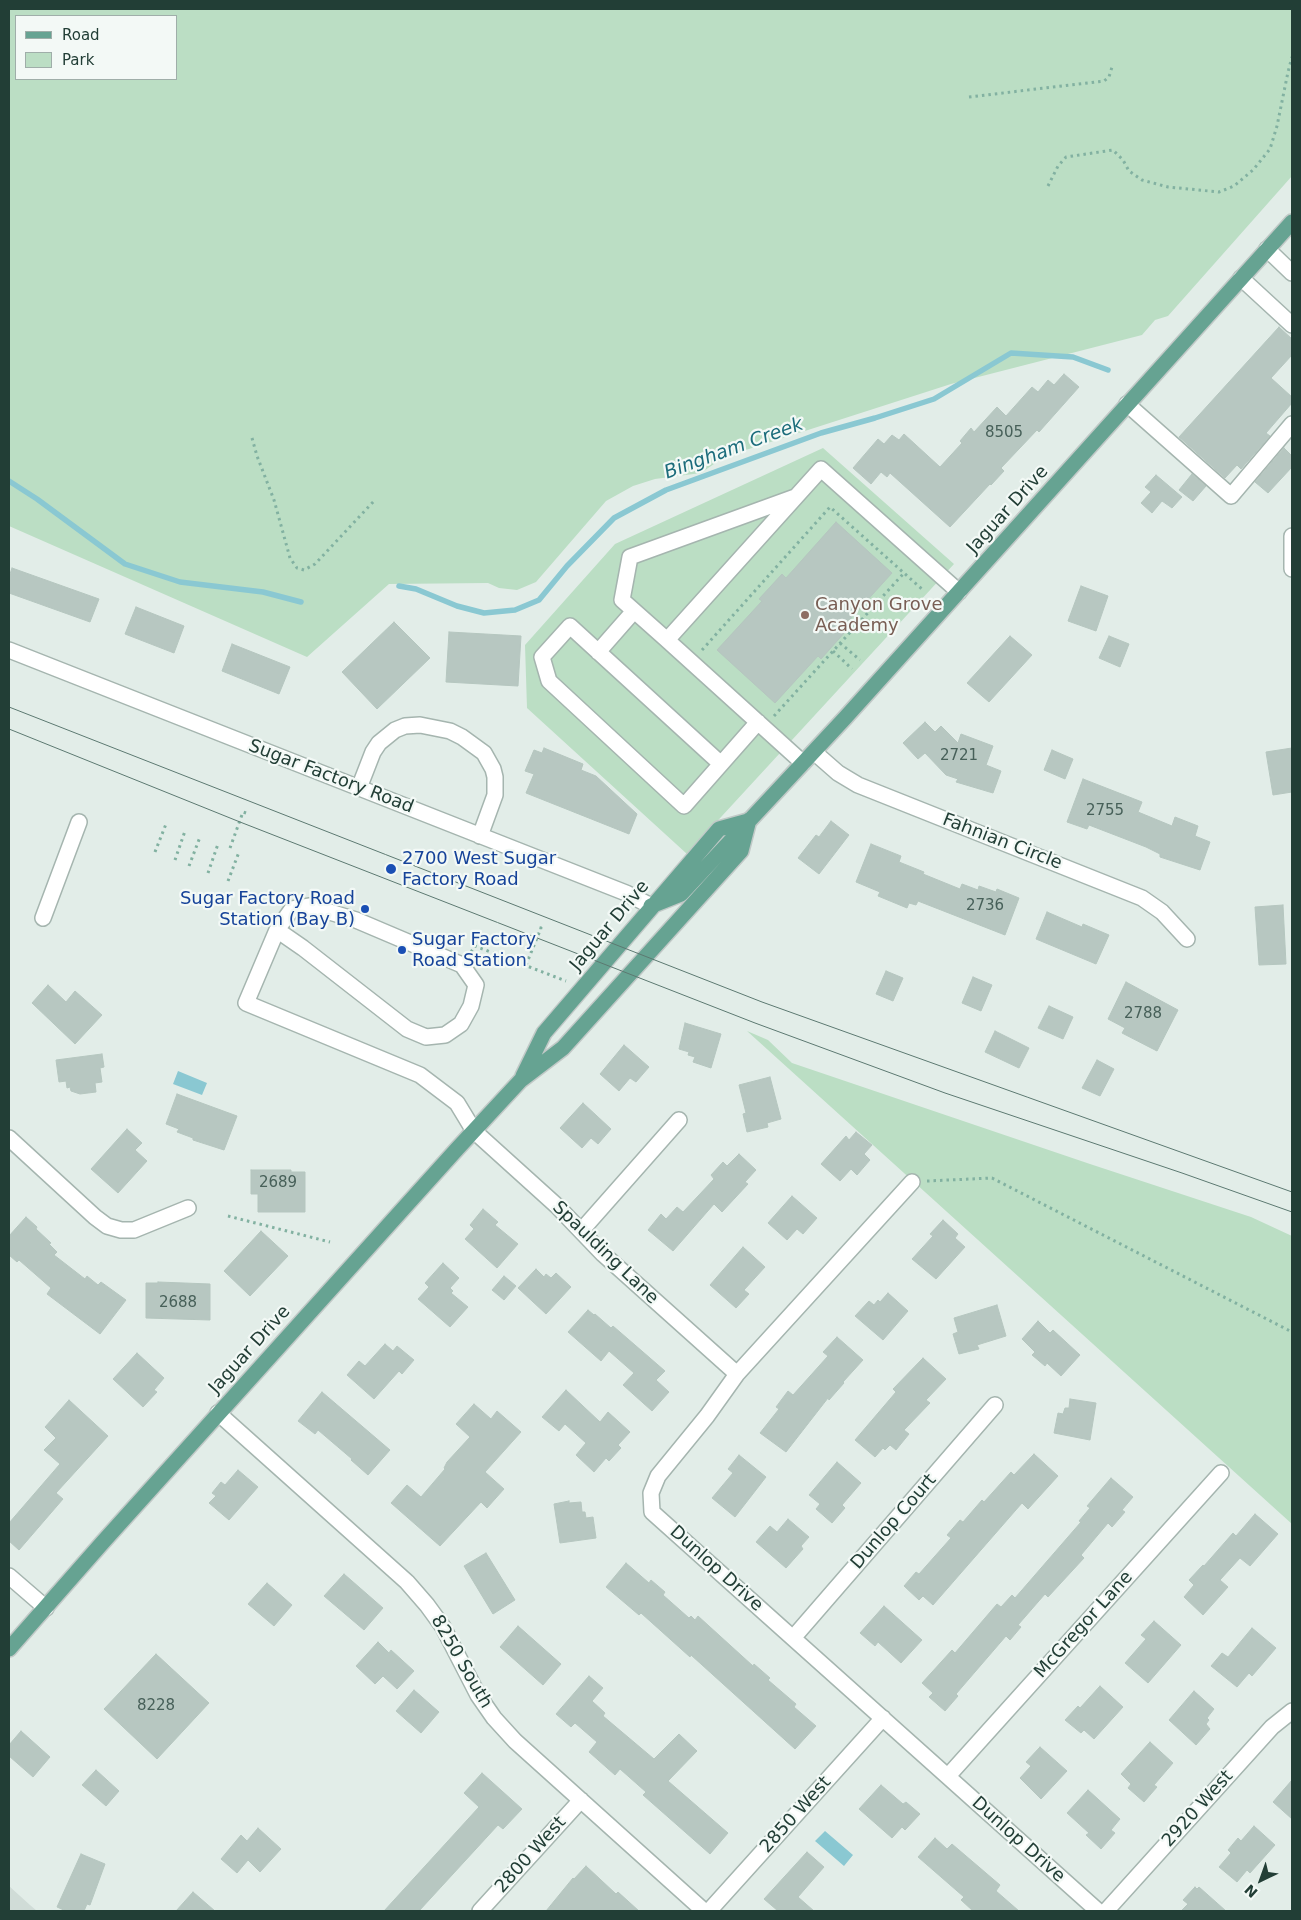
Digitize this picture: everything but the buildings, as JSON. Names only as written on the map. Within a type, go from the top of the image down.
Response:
[{"type":"main road","name":"Jaguar Drive","points":[[9,1649],[218,1413],[521,1080],[563,1048],[741,851],[749,820],[814,752],[1292,222]]},
{"type":"main road","points":[[652,906],[681,894],[749,820]]},
{"type":"main road","name":"Jaguar Drive","points":[[521,1080],[544,1033],[652,906]]},
{"type":"street","points":[[1267,249],[1292,273]]},
{"type":"street","points":[[1241,278],[1292,325]]},
{"type":"street","points":[[1127,404],[1230,496],[1292,424]]},
{"type":"street","points":[[667,640],[821,469],[959,592]]},
{"type":"street","points":[[796,496],[630,557],[622,600],[667,640],[762,716],[803,763]]},
{"type":"street","points":[[1292,536],[1292,569]]},
{"type":"street","points":[[598,652],[634,611]]},
{"type":"street","points":[[721,764],[570,626],[542,657],[549,681],[684,806],[721,764],[762,716]]},
{"type":"street","name":"Sugar Factory Road","points":[[9,650],[626,893],[652,906]]},
{"type":"street","points":[[359,788],[373,752],[379,743],[395,730],[405,726],[420,725],[450,731],[484,753],[493,769],[495,795],[480,836]]},
{"type":"street","name":"Fahnian Circle","points":[[814,752],[838,773],[858,785],[1142,898],[1162,912],[1187,938]]},
{"type":"street","points":[[43,918],[79,822]]},
{"type":"street","points":[[310,906],[356,920],[462,965],[476,985],[471,1006],[461,1024],[445,1035],[426,1037],[407,1029],[277,930],[292,909],[310,906]]},
{"type":"street","name":"Spaulding Lane","points":[[277,930],[246,1004],[420,1075],[457,1103],[474,1132],[557,1206],[603,1254],[737,1374]]},
{"type":"street","points":[[581,1231],[679,1120]]},
{"type":"street","points":[[9,1138],[107,1226],[121,1230],[134,1230],[188,1208]]},
{"type":"street","name":"Dunlop Drive","points":[[912,1182],[737,1374],[707,1416],[658,1476],[651,1494],[652,1512],[1098,1911]]},
{"type":"street","name":"Dunlop Court","points":[[794,1638],[995,1406]]},
{"type":"street","name":"8250 South","points":[[218,1413],[407,1582],[427,1605],[442,1627],[478,1695],[494,1718],[515,1741],[704,1911]]},
{"type":"street","name":"McGregor Lane","points":[[948,1776],[1221,1473]]},
{"type":"street","points":[[9,1576],[46,1608]]},
{"type":"street","name":"2920 West","points":[[1106,1911],[1272,1727],[1292,1711]]},
{"type":"street","name":"2850 West","points":[[709,1911],[883,1718]]},
{"type":"street","name":"2800 West","points":[[480,1911],[581,1800]]},
{"type":"path","points":[[1048,186],[1058,166],[1066,157],[1112,150],[1123,160],[1129,171],[1142,180],[1168,187],[1219,192],[1234,186],[1253,170],[1270,148],[1277,126],[1292,58]]},
{"type":"path","points":[[969,97],[1104,81],[1110,77],[1112,67]]},
{"type":"path","points":[[252,438],[274,500],[290,558],[297,568],[304,570],[315,564],[375,500]]},
{"type":"path","points":[[701,651],[830,507],[924,590]]},
{"type":"path","points":[[774,717],[904,572]]},
{"type":"path","points":[[840,643],[860,660]]},
{"type":"path","points":[[833,651],[852,669]]},
{"type":"path","points":[[762,716],[774,717],[780,722]]},
{"type":"path","points":[[230,848],[244,812],[249,814]]},
{"type":"path","points":[[155,852],[166,824]]},
{"type":"path","points":[[175,860],[185,831]]},
{"type":"path","points":[[189,866],[200,837]]},
{"type":"path","points":[[208,873],[218,844]]},
{"type":"path","points":[[228,881],[239,852]]},
{"type":"path","points":[[526,965],[541,928],[537,927]]},
{"type":"path","points":[[469,953],[475,946],[566,980]]},
{"type":"path","points":[[912,1182],[992,1178],[1292,1332]]},
{"type":"path","points":[[228,1216],[330,1242]]},
{"type":"shaded area","points":[[9,1886],[30,1905],[37,1911],[9,1911]]},
{"type":"green space","points":[[9,9],[1292,9],[1292,176],[1168,316],[1155,320],[1142,335],[951,384],[724,457],[701,473],[655,479],[633,486],[606,501],[536,582],[517,590],[499,588],[488,583],[389,584],[307,657],[9,526]]},
{"type":"green space","points":[[823,448],[954,564],[687,854],[527,708],[525,645],[615,544]]},
{"type":"green space","points":[[747,1031],[768,1040],[792,1063],[1251,1217],[1292,1236],[1292,1524]]},
{"type":"water","points":[[178,1071],[207,1083],[202,1095],[173,1084]]},
{"type":"water","points":[[825,1831],[853,1855],[844,1866],[815,1841]]},
{"type":"waterway","name":"Bingham Creek","points":[[399,586],[416,589],[457,606],[484,613],[515,610],[539,600],[567,566],[614,518],[666,490],[821,433],[934,399],[1011,353],[1073,357],[1108,370]]},
{"type":"waterway","name":"Bingham Creek","points":[[9,481],[37,499],[125,564],[180,582],[263,592],[301,602]]},
{"type":"tram line","points":[[9,707],[762,1002],[1292,1192]]},
{"type":"tram line","points":[[9,729],[240,822],[755,1023],[945,1093],[1292,1212]]},
{"type":"place","name":"Canyon Grove Academy","points":[[805,615]]},
{"type":"place","name":"2700 West Sugar Factory Road","points":[[391,869]]},
{"type":"place","name":"Sugar Factory Road Station (Bay B)","points":[[365,909]]},
{"type":"place","name":"Sugar Factory Road Station","points":[[402,950]]}]
